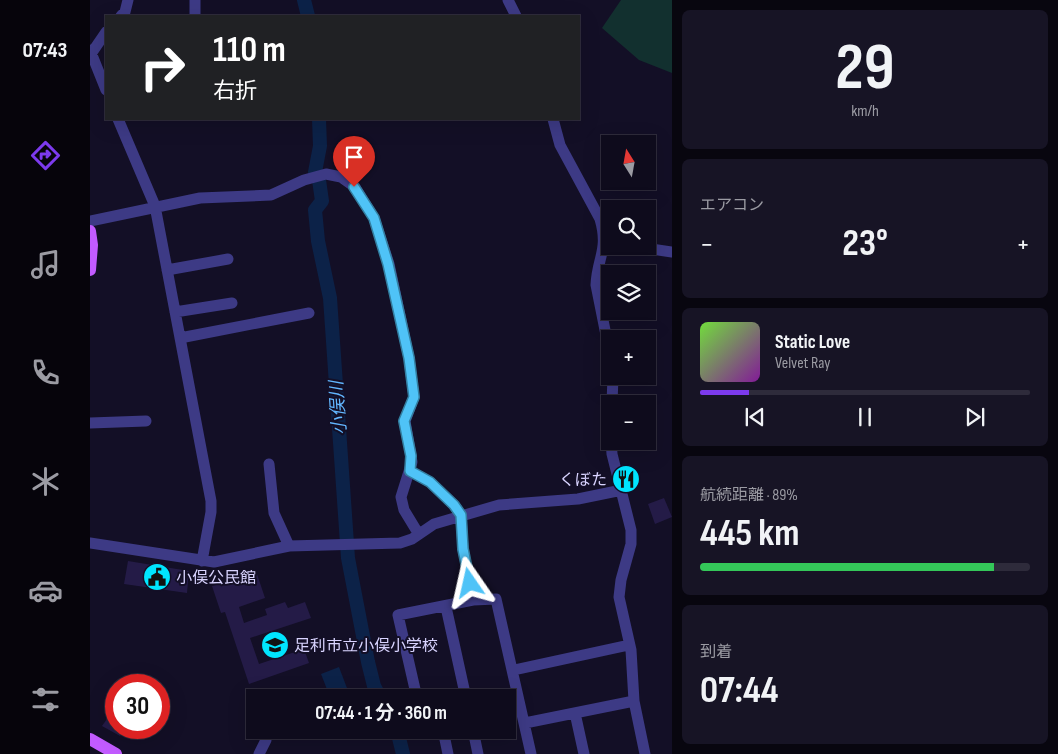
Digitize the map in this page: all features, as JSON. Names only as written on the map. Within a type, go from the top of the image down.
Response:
[{"type":"main road","points":[[90,232],[92,245],[90,270]]},
{"type":"main road","points":[[90,739],[116,754]]},
{"type":"street","points":[[122,15],[126,12],[128,0]]},
{"type":"street","points":[[195,0],[195,15]]},
{"type":"street","points":[[508,0],[516,15]]},
{"type":"street","points":[[105,33],[91,52],[105,87]]},
{"type":"street","points":[[118,120],[155,206],[211,501],[211,512],[202,561]]},
{"type":"street","points":[[553,120],[560,145],[601,223]]},
{"type":"street","points":[[90,221],[155,206],[211,196],[271,195],[304,180],[323,174],[334,174],[354,187],[374,218],[388,264],[409,358],[413,404],[404,421],[411,456],[410,471],[403,491],[402,502],[404,510],[418,533]]},
{"type":"street","points":[[656,250],[672,252]]},
{"type":"street","points":[[604,255],[596,285],[605,330]]},
{"type":"street","points":[[167,270],[228,259]]},
{"type":"street","points":[[175,312],[232,303]]},
{"type":"street","points":[[180,338],[309,312]]},
{"type":"street","points":[[90,423],[146,421]]},
{"type":"street","points":[[612,450],[631,537],[619,597],[630,645],[634,701],[645,754]]},
{"type":"street","points":[[269,464],[274,513],[289,546]]},
{"type":"street","points":[[410,471],[430,482],[454,505],[461,515],[463,549],[473,600]]},
{"type":"street","points":[[90,543],[202,561],[235,560],[289,546],[400,543],[412,539],[418,533],[434,524],[499,505],[578,500],[622,490]]},
{"type":"street","points":[[415,689],[398,615],[446,607],[473,600],[496,599],[532,754]]},
{"type":"street","points":[[446,607],[464,689]]},
{"type":"street","points":[[514,670],[630,645]]},
{"type":"street","points":[[525,723],[634,701]]},
{"type":"street","points":[[575,713],[584,754]]},
{"type":"street","points":[[259,754],[266,739]]},
{"type":"street","points":[[445,739],[448,754]]},
{"type":"street","points":[[475,739],[478,754]]},
{"type":"green space","points":[[621,0],[672,0],[672,73],[639,60],[602,28]]},
{"type":"water","points":[[339,667],[347,689],[327,689],[321,674]]},
{"type":"building","points":[[664,498],[672,517],[655,524],[648,504]]},
{"type":"building","name":"小俣公民館","points":[[128,561],[189,571],[187,593],[124,584]]},
{"type":"building","points":[[256,571],[265,598],[239,607],[244,623],[267,615],[265,609],[285,602],[288,608],[305,602],[311,618],[250,638],[259,664],[304,649],[309,663],[249,684],[225,612],[221,613],[212,586]]},
{"type":"waterway","name":"小俣川","points":[[304,0],[308,15]]},
{"type":"waterway","name":"小俣川","points":[[319,120],[320,146],[315,172],[319,180],[322,201],[315,210],[318,241],[330,298],[348,558],[368,662],[376,689]]},
{"type":"waterway","name":"小俣川","points":[[399,739],[403,754]]},
{"type":"place","name":"くぼた","points":[[626,479]]},
{"type":"place","name":"小俣公民館","points":[[157,577]]},
{"type":"place","name":"足利市立小俣小学校","points":[[275,645]]},
{"type":"route","points":[[354,187],[374,218],[392,279],[403,338],[409,358],[414,397],[413,404],[404,421],[412,462],[410,471],[430,482],[454,505],[461,515],[463,549],[470,583]]}]
